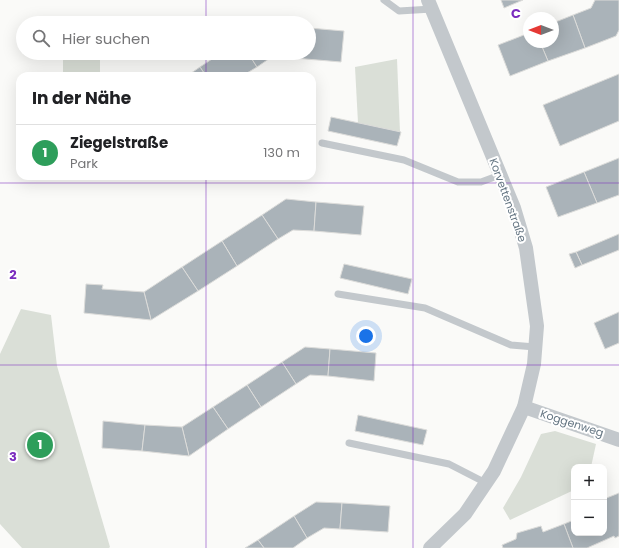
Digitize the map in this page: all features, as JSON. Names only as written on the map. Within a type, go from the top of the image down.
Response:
[{"type":"street","name":"Korvettenstraße","points":[[430,5],[514,208],[526,248],[537,326],[534,364],[524,407],[494,471],[465,514],[430,548]]},
{"type":"street","name":"Koggenweg","points":[[524,407],[619,440]]},
{"type":"lane","points":[[384,0],[399,11],[430,5]]},
{"type":"lane","points":[[322,143],[404,160],[458,182],[481,182],[500,175]]},
{"type":"lane","points":[[338,294],[425,308],[511,345],[535,347]]},
{"type":"lane","points":[[349,443],[449,464],[486,483]]},
{"type":"shaded area","points":[[397,59],[400,132],[358,123],[355,67]]},
{"type":"shaded area","points":[[63,60],[100,60],[100,72],[63,72]]},
{"type":"shaded area","points":[[21,309],[51,315],[57,366],[110,547],[109,548],[22,548],[0,524],[0,354]]},
{"type":"shaded area","points":[[555,431],[596,444],[592,464],[571,464],[571,491],[510,520],[503,508],[521,477],[541,434]]},
{"type":"building","points":[[501,0],[523,0],[504,8]]},
{"type":"building","points":[[595,0],[619,0],[619,30],[616,36],[585,48],[573,15],[591,8]]},
{"type":"building","points":[[573,15],[585,48],[548,61],[543,48],[559,48],[559,21]]},
{"type":"building","points":[[316,29],[344,31],[341,62],[316,60]]},
{"type":"building","points":[[523,35],[523,48],[543,48],[548,61],[510,76],[498,45]]},
{"type":"building","points":[[210,60],[252,60],[257,67],[249,72],[203,72],[200,67]]},
{"type":"building","points":[[252,60],[267,60],[257,67]]},
{"type":"building","points":[[200,67],[203,72],[193,72]]},
{"type":"building","points":[[619,74],[619,121],[560,146],[543,105]]},
{"type":"building","points":[[331,117],[401,132],[397,146],[328,131]]},
{"type":"building","points":[[619,158],[619,195],[597,203],[584,172]]},
{"type":"building","points":[[584,172],[597,203],[558,217],[546,187]]},
{"type":"building","points":[[286,199],[316,202],[314,231],[293,230],[278,239],[262,215]]},
{"type":"building","points":[[316,202],[364,206],[361,235],[314,231]]},
{"type":"building","points":[[262,215],[278,239],[237,266],[222,241]]},
{"type":"building","points":[[619,234],[619,250],[582,265],[576,252]]},
{"type":"building","points":[[222,241],[237,266],[198,291],[182,267]]},
{"type":"building","points":[[576,252],[582,265],[575,268],[569,254]]},
{"type":"building","points":[[344,264],[412,279],[408,294],[340,278]]},
{"type":"building","points":[[182,267],[198,291],[151,320],[144,292]]},
{"type":"building","points":[[86,284],[103,285],[102,289],[144,292],[151,320],[84,313]]},
{"type":"building","points":[[619,312],[619,343],[605,349],[594,323]]},
{"type":"building","points":[[305,347],[330,349],[328,376],[310,375],[296,384],[282,362]]},
{"type":"building","points":[[330,349],[376,353],[374,381],[328,376]]},
{"type":"building","points":[[282,362],[296,384],[261,407],[247,385]]},
{"type":"building","points":[[247,385],[261,407],[228,429],[213,407]]},
{"type":"building","points":[[213,407],[228,429],[189,456],[182,427]]},
{"type":"building","points":[[358,415],[427,430],[423,445],[355,431]]},
{"type":"building","points":[[103,421],[145,425],[142,451],[102,448]]},
{"type":"building","points":[[145,425],[182,427],[189,456],[142,451]]},
{"type":"building","points":[[619,493],[619,536],[615,538],[614,536],[587,548],[573,548],[564,524],[571,521],[571,536],[607,536],[607,498]]},
{"type":"building","points":[[316,502],[342,503],[340,529],[324,528],[307,538],[294,516]]},
{"type":"building","points":[[342,503],[390,506],[388,532],[340,529]]},
{"type":"building","points":[[294,516],[307,538],[293,548],[264,548],[258,540]]},
{"type":"building","points":[[564,524],[573,548],[503,548],[502,545],[516,539],[517,533],[541,526],[543,532]]},
{"type":"building","points":[[258,540],[264,548],[245,548]]},
{"type":"place","name":"Ziegelstraße","points":[[40,445]]}]
